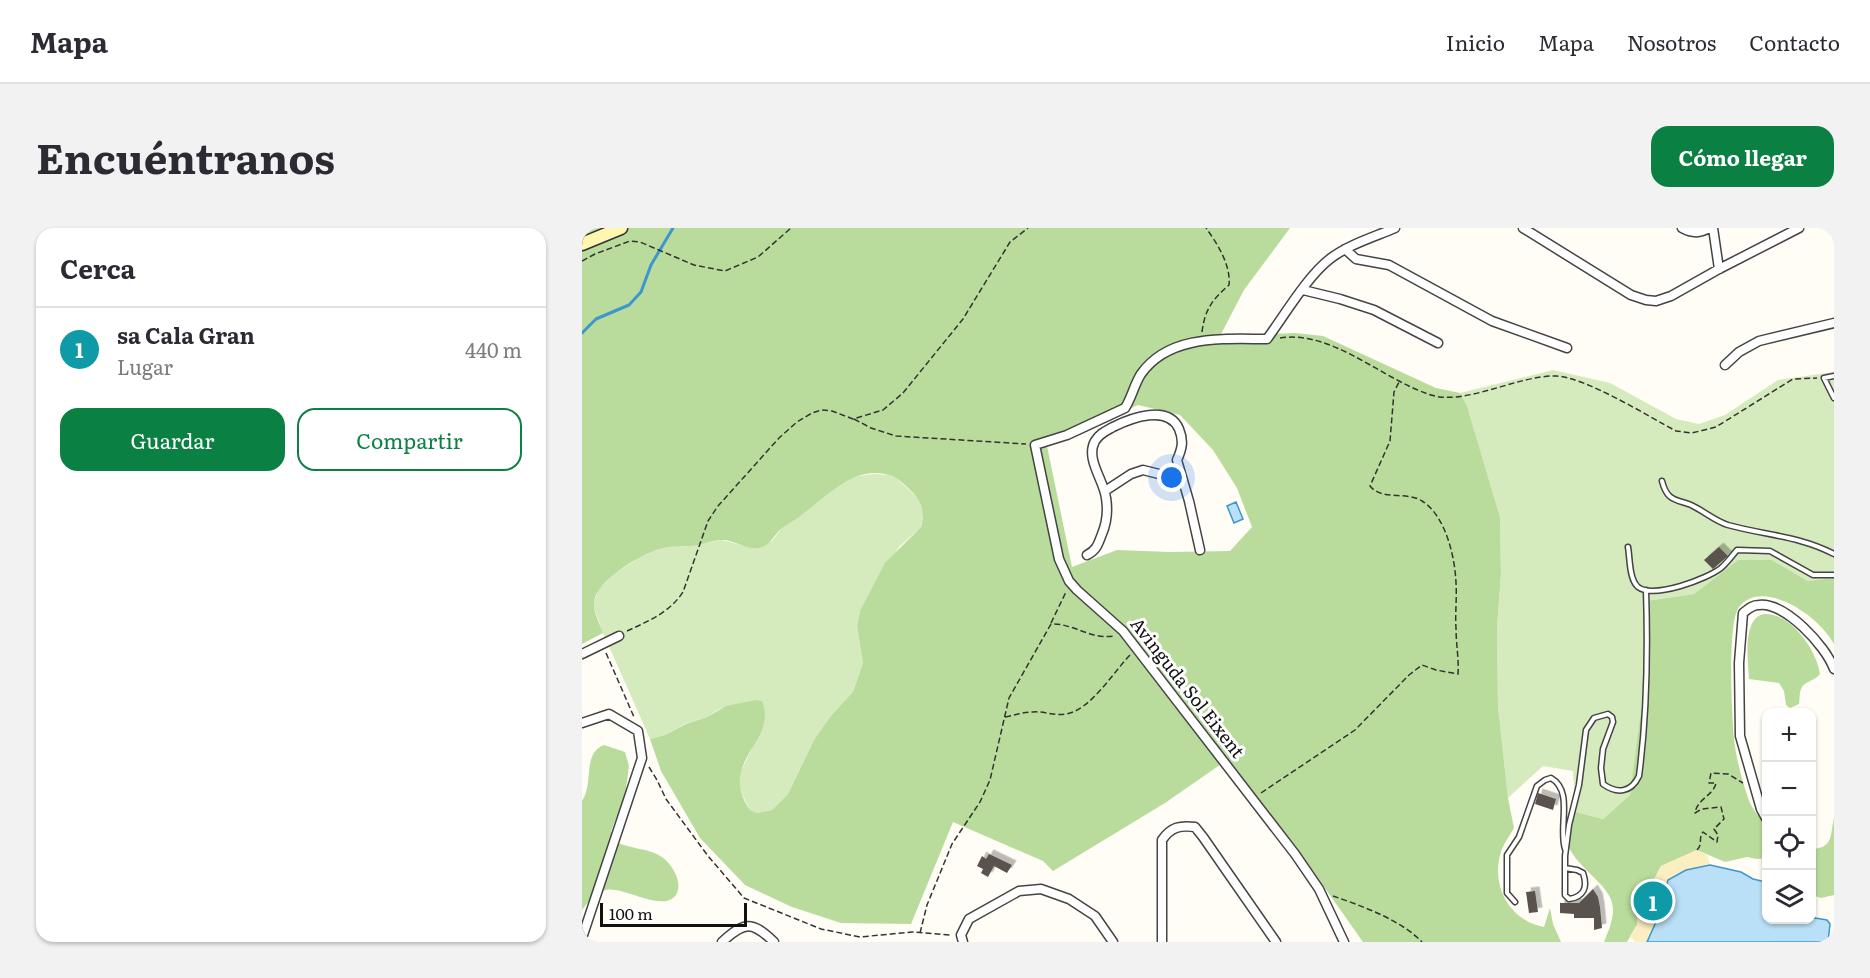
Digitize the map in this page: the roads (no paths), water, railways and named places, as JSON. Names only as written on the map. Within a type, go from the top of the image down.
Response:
[{"type":"main road","points":[[582,244],[621,228]]},
{"type":"street","points":[[1131,418],[1125,408],[1134,385],[1143,371],[1161,354],[1186,344],[1219,339],[1267,339],[1303,290],[1330,259],[1345,249],[1395,228]]},
{"type":"street","points":[[1523,228],[1631,295],[1656,301],[1671,296],[1799,228]]},
{"type":"street","points":[[1682,228],[1692,232],[1711,228],[1719,269]]},
{"type":"street","points":[[1345,249],[1356,259],[1389,265],[1492,321],[1567,348]]},
{"type":"street","points":[[1303,290],[1340,298],[1374,310],[1438,343]]},
{"type":"street","points":[[1725,365],[1739,352],[1759,341],[1834,322]]},
{"type":"street","name":"Avinguda Sol Eixent","points":[[1125,408],[1067,435],[1035,445],[1059,559],[1072,584],[1123,631],[1296,854],[1319,889],[1344,942]]},
{"type":"street","points":[[1087,555],[1095,550],[1105,526],[1107,512],[1105,491],[1093,459],[1093,443],[1100,434],[1131,418],[1157,416],[1163,416],[1175,422],[1180,432],[1183,447],[1177,460],[1200,550]]},
{"type":"street","points":[[1105,491],[1131,474],[1143,470],[1183,480]]},
{"type":"street","points":[[1766,816],[1761,809],[1740,736],[1739,663],[1743,613],[1759,604],[1771,606],[1791,617],[1820,644],[1834,669]]},
{"type":"street","points":[[582,654],[618,636]]},
{"type":"street","points":[[582,723],[609,714],[638,731],[642,758],[582,938]]},
{"type":"street","points":[[1162,942],[1162,840],[1173,828],[1182,826],[1195,827],[1276,942]]},
{"type":"street","points":[[962,938],[969,920],[1019,891],[1041,889],[1069,899],[1095,916],[1113,942]]},
{"type":"street","points":[[722,942],[731,934],[750,926],[758,927],[774,942]]},
{"type":"lane","points":[[1834,376],[1824,378],[1834,398]]},
{"type":"lane","points":[[1662,481],[1665,493],[1673,499],[1693,506],[1726,525],[1788,536],[1818,545],[1834,554]]},
{"type":"lane","points":[[1628,547],[1633,577],[1637,586],[1646,590],[1683,586],[1698,580],[1723,567],[1737,550],[1770,551],[1813,575],[1834,575]]},
{"type":"lane","points":[[1565,868],[1583,873],[1585,887],[1576,898],[1569,899],[1565,895],[1565,868],[1566,853],[1569,825],[1579,785],[1586,730],[1594,718],[1608,714],[1612,717],[1613,723],[1603,749],[1601,768],[1603,784],[1619,792],[1632,786],[1639,776],[1647,668],[1646,590]]},
{"type":"lane","points":[[1515,902],[1507,893],[1507,855],[1519,837],[1537,786],[1551,778],[1558,782],[1563,792],[1562,831],[1566,853]]},
{"type":"water","points":[[1236,502],[1243,519],[1234,523],[1227,506]]},
{"type":"water","points":[[1710,865],[1741,872],[1762,881],[1762,924],[1816,924],[1816,918],[1827,920],[1830,924],[1828,942],[1647,942],[1660,913],[1668,880],[1686,870]]},
{"type":"waterway","points":[[582,333],[596,319],[629,305],[641,292],[651,265],[673,228]]},
{"type":"place","name":"sa Cala Gran","points":[[1653,901]]}]
